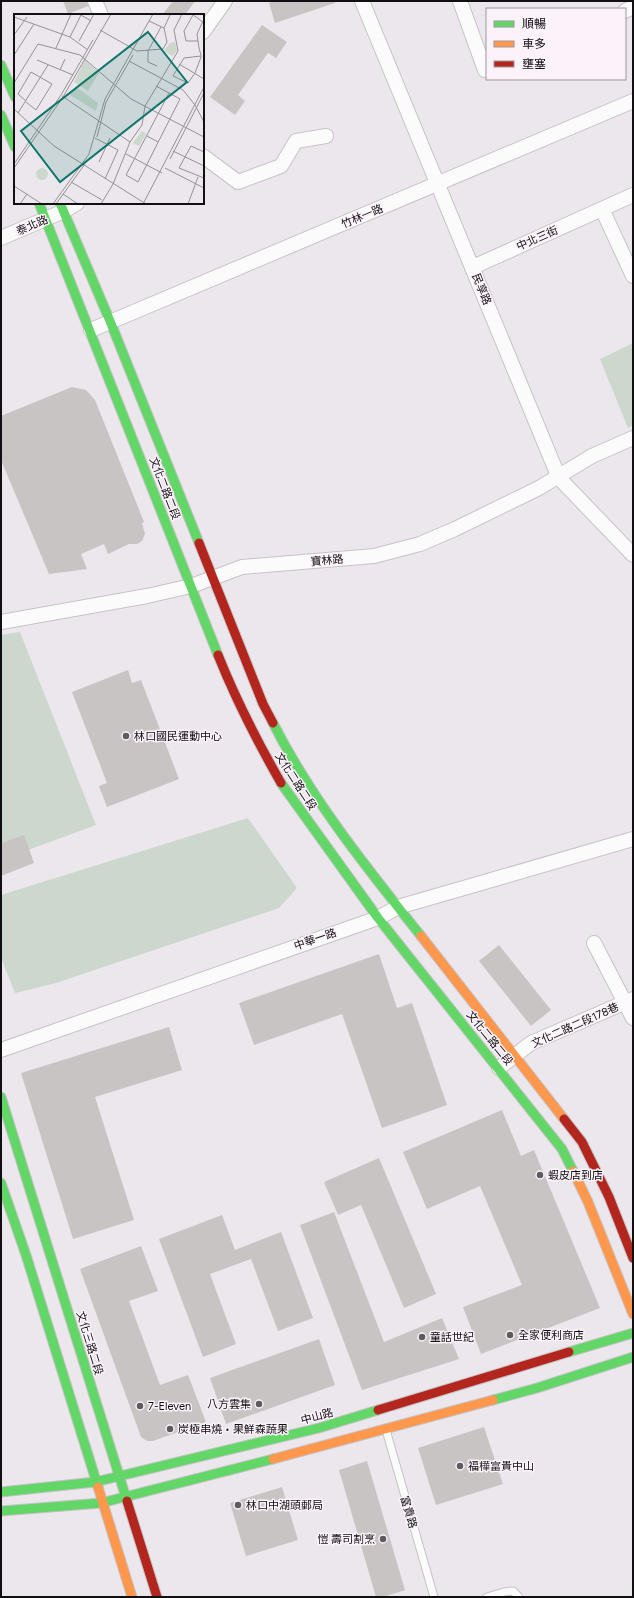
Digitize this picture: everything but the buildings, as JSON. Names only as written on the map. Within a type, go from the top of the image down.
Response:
[{"type":"street","points":[[95,1],[101,14]]},
{"type":"street","points":[[204,31],[225,1]]},
{"type":"street","name":"民享路","points":[[362,1],[473,267],[558,478],[633,555]]},
{"type":"street","points":[[460,1],[474,42],[486,70]]},
{"type":"street","points":[[1,65],[14,95]]},
{"type":"street","name":"竹林一路","points":[[90,330],[633,101]]},
{"type":"street","points":[[1,114],[14,145]]},
{"type":"street","points":[[204,157],[238,182],[281,166],[296,141],[326,136]]},
{"type":"street","name":"中北三街","points":[[473,267],[633,195]]},
{"type":"street","name":"文化二路二段","points":[[39,204],[234,695],[260,747],[288,794],[378,918],[499,1068],[562,1150],[588,1202],[633,1314]]},
{"type":"street","name":"泰北路","points":[[1,238],[46,219],[62,207],[73,204]]},
{"type":"street","name":"文化二路二段","points":[[62,207],[110,321],[263,704],[288,753],[319,803],[398,907],[582,1142],[609,1198],[633,1258]]},
{"type":"street","points":[[602,209],[633,276]]},
{"type":"street","name":"寶林路","points":[[1,622],[147,596],[191,586],[242,568],[374,556],[420,544],[455,529],[558,478],[592,456],[633,438]]},
{"type":"street","name":"中華一路","points":[[1,1050],[378,918],[398,907],[633,839]]},
{"type":"street","points":[[594,943],[629,1001],[633,1018]]},
{"type":"street","name":"文化二路二段178巷","points":[[499,1068],[531,1043],[629,1001]]},
{"type":"street","name":"文化三路二段","points":[[1,1097],[156,1597]]},
{"type":"street","points":[[1,1183],[26,1255],[101,1503],[132,1597]]},
{"type":"street","name":"中山路","points":[[1,1492],[120,1478],[319,1428],[633,1333]]},
{"type":"street","points":[[1,1511],[101,1503],[126,1498],[537,1388],[633,1357]]},
{"type":"lane","name":"富貴路","points":[[385,1428],[434,1597]]},
{"type":"lane","points":[[487,1597],[504,1592],[513,1592],[519,1597]]},
{"type":"shaded area","points":[[633,343],[633,425],[628,428],[600,359]]},
{"type":"shaded area","points":[[20,632],[96,825],[1,860],[1,635]]},
{"type":"shaded area","points":[[248,818],[297,888],[279,908],[56,983],[15,993],[1,958],[1,895]]},
{"type":"traffic: fast","points":[[1,65],[14,95]]},
{"type":"traffic: fast","points":[[1,115],[14,145]]},
{"type":"traffic: fast","points":[[39,204],[218,655]]},
{"type":"traffic: fast","points":[[60,204],[110,321],[199,543]]},
{"type":"traffic: fast","points":[[273,723],[305,779],[341,833],[421,936]]},
{"type":"traffic: fast","points":[[281,783],[378,918],[562,1149],[573,1171]]},
{"type":"traffic: fast","points":[[1,1097],[127,1501]]},
{"type":"traffic: fast","points":[[1,1183],[26,1255],[98,1487]]},
{"type":"traffic: fast","points":[[569,1352],[633,1333]]},
{"type":"traffic: fast","points":[[493,1400],[537,1388],[633,1357]]},
{"type":"traffic: fast","points":[[1,1492],[95,1482],[319,1428],[378,1410]]},
{"type":"traffic: fast","points":[[1,1511],[101,1503],[273,1459]]},
{"type":"traffic: slow","points":[[421,936],[564,1119]]},
{"type":"traffic: slow","points":[[573,1171],[588,1202],[633,1314]]},
{"type":"traffic: slow","points":[[273,1459],[493,1400]]},
{"type":"traffic: slow","points":[[98,1487],[132,1597]]},
{"type":"traffic: jam","points":[[199,543],[263,704],[273,723]]},
{"type":"traffic: jam","points":[[218,655],[247,720],[281,783]]},
{"type":"traffic: jam","points":[[564,1119],[582,1142],[609,1197],[633,1258]]},
{"type":"traffic: jam","points":[[378,1410],[569,1352]]},
{"type":"traffic: jam","points":[[127,1501],[157,1597]]},
{"type":"place","name":"林口國民運動中心","points":[[126,736]]},
{"type":"place","name":"蝦皮店到店","points":[[540,1175]]},
{"type":"place","name":"全家便利商店","points":[[510,1335]]},
{"type":"place","name":"童話世紀","points":[[422,1337]]},
{"type":"place","name":"八方雲集","points":[[259,1404]]},
{"type":"place","name":"7-Eleven","points":[[140,1406]]},
{"type":"place","name":"炭極串燒 • 果鮮森蔬果","points":[[170,1429]]},
{"type":"place","name":"福樺富貴中山","points":[[460,1466]]},
{"type":"place","name":"林口中湖頭郵局","points":[[238,1505]]},
{"type":"place","name":"愷 壽司割烹","points":[[383,1539]]}]
